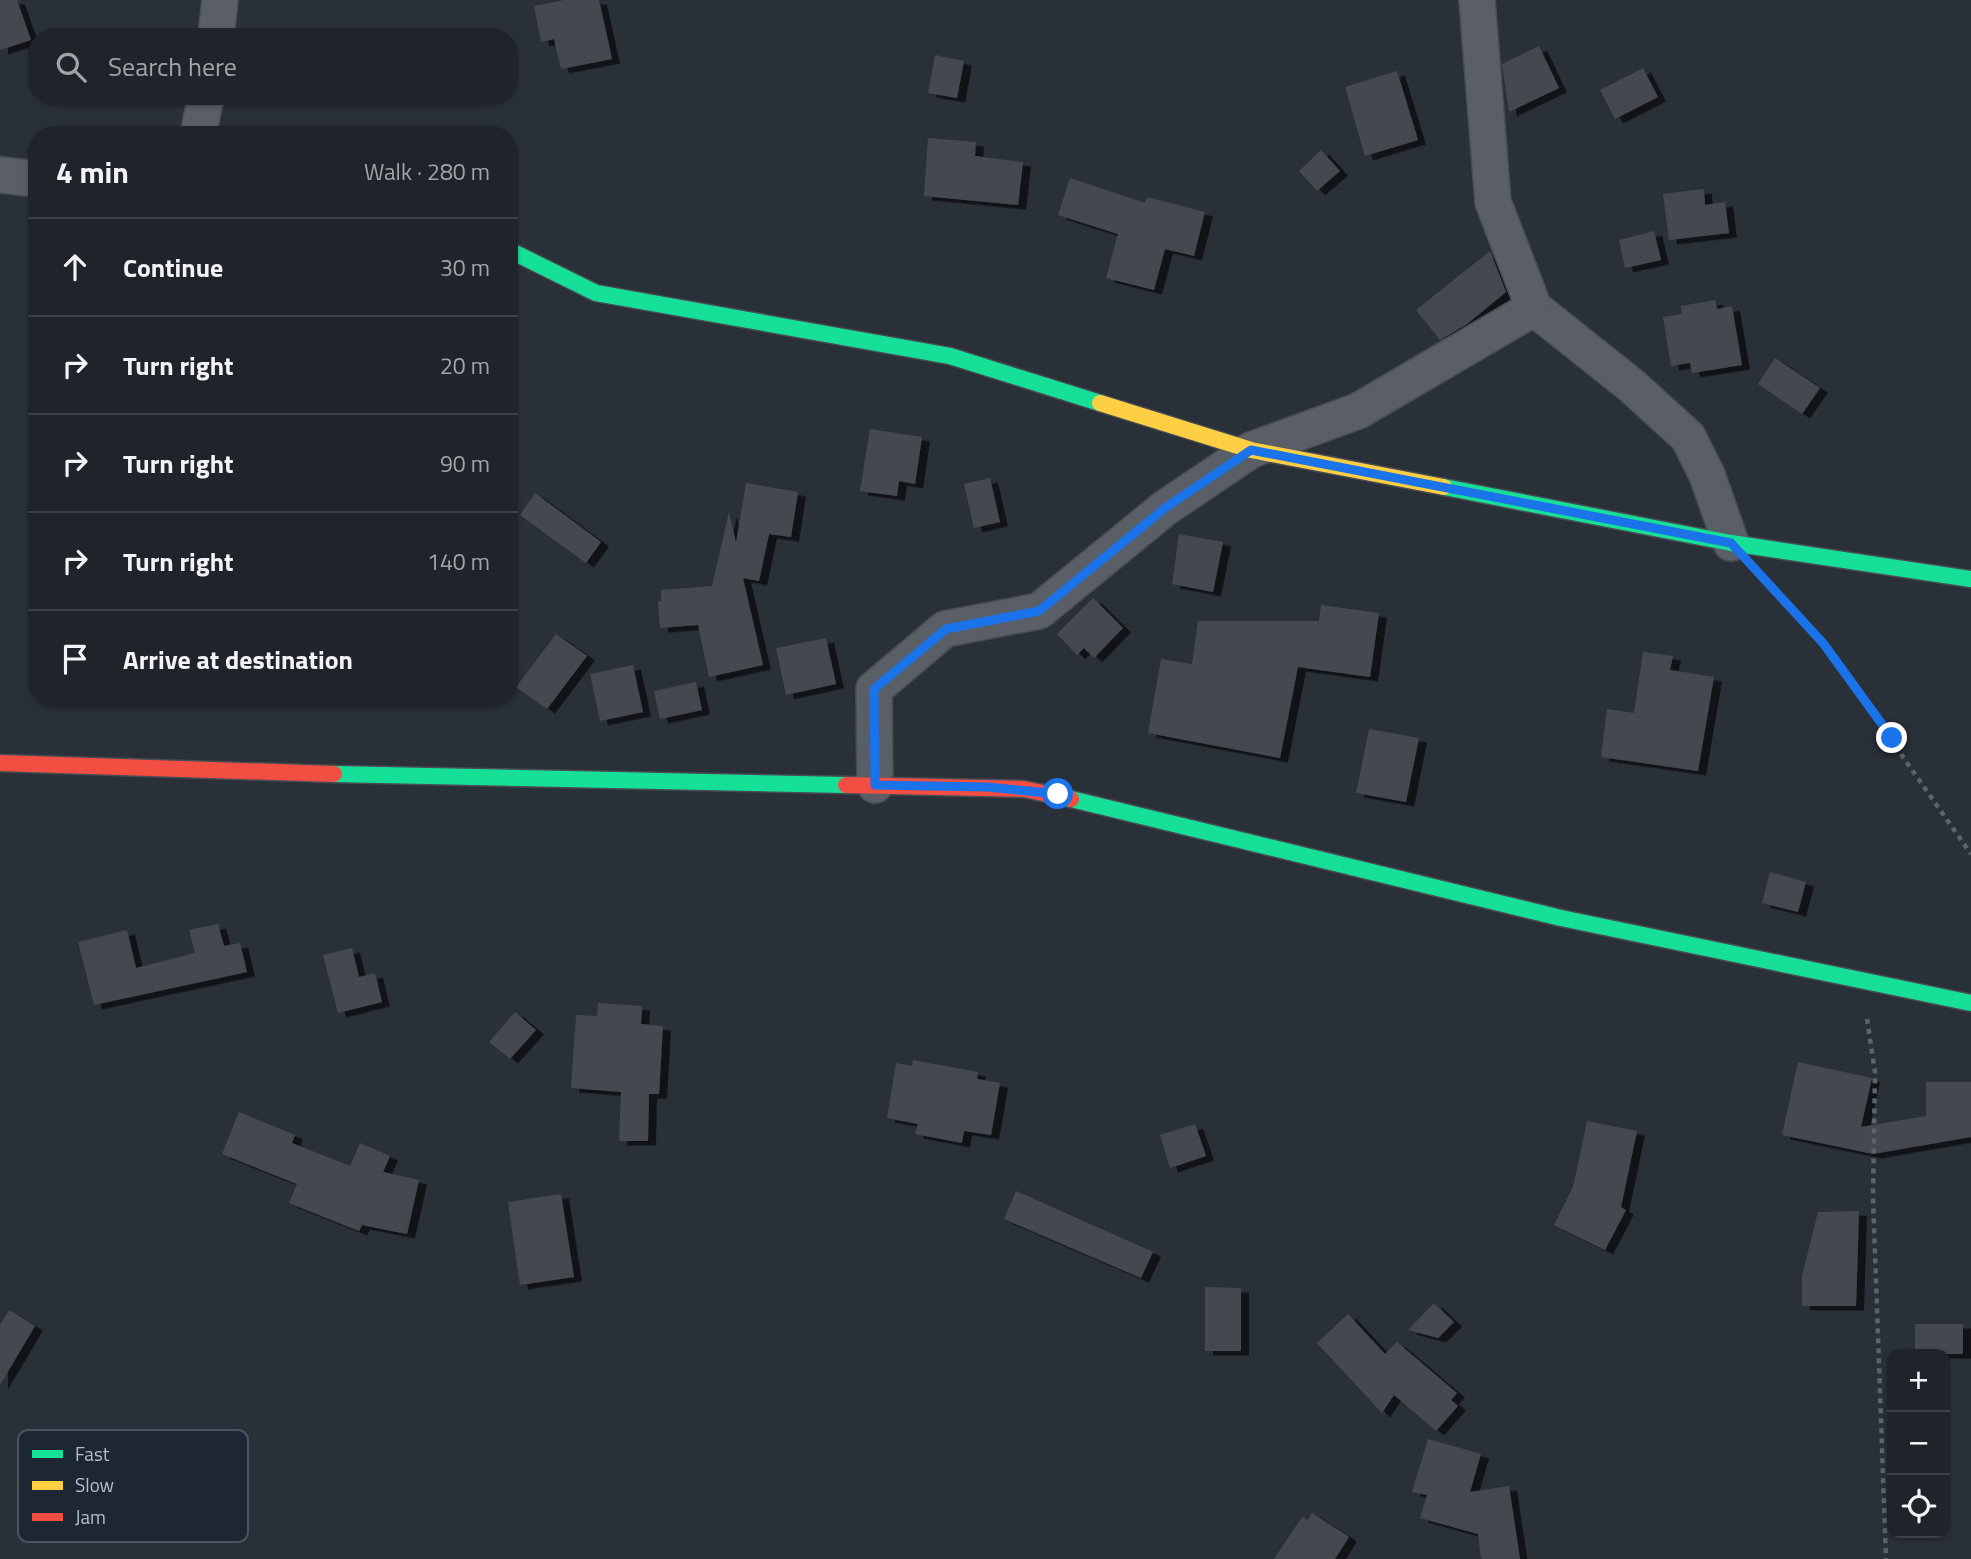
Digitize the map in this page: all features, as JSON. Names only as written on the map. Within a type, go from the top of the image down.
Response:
[{"type":"main road","points":[[518,254],[596,293],[950,356],[1251,450],[1731,543],[1971,579]]},
{"type":"main road","points":[[0,764],[183,771],[987,787],[1058,794],[1561,918],[1971,1003]]},
{"type":"street","points":[[217,28],[220,0]]},
{"type":"street","points":[[1477,0],[1493,202],[1534,308],[1632,386],[1688,437],[1707,475],[1731,543]]},
{"type":"street","points":[[200,126],[204,105]]},
{"type":"street","points":[[0,175],[28,178]]},
{"type":"street","points":[[875,785],[874,689],[946,629],[1039,611],[1165,508],[1251,450],[1358,411],[1534,308]]},
{"type":"path","points":[[1768,583],[1823,643],[1971,854]]},
{"type":"path","points":[[1860,980],[1875,1072],[1873,1198],[1886,1559]]},
{"type":"building","points":[[0,0],[17,0],[28,31],[28,41],[0,50]]},
{"type":"building","points":[[564,0],[599,0],[612,59],[561,69],[554,39],[541,42],[534,6]]},
{"type":"building","points":[[1539,46],[1559,88],[1509,112],[1502,64]]},
{"type":"building","points":[[935,55],[964,61],[957,98],[928,93]]},
{"type":"building","points":[[1643,68],[1658,97],[1615,119],[1600,90]]},
{"type":"building","points":[[1397,71],[1418,140],[1365,156],[1345,87]]},
{"type":"building","points":[[928,138],[976,142],[975,156],[1023,162],[1018,205],[924,196]]},
{"type":"building","points":[[1321,150],[1340,171],[1317,191],[1299,171]]},
{"type":"building","points":[[1070,178],[1145,203],[1147,197],[1205,212],[1194,256],[1165,249],[1154,290],[1106,278],[1118,234],[1058,215]]},
{"type":"building","points":[[1704,189],[1705,205],[1725,202],[1729,233],[1669,240],[1663,194]]},
{"type":"building","points":[[1654,231],[1661,260],[1625,268],[1619,240]]},
{"type":"building","points":[[1490,251],[1506,292],[1467,324],[1440,340],[1416,310]]},
{"type":"building","points":[[1715,300],[1717,309],[1732,306],[1742,365],[1692,373],[1690,363],[1671,366],[1663,317],[1682,314],[1681,306]]},
{"type":"building","points":[[1775,358],[1820,388],[1802,414],[1758,384]]},
{"type":"building","points":[[870,429],[922,437],[915,484],[899,481],[897,496],[860,491]]},
{"type":"building","points":[[990,478],[1000,522],[974,528],[964,484]]},
{"type":"building","points":[[746,483],[798,492],[791,537],[769,534],[759,581],[743,578],[763,665],[709,677],[698,625],[660,628],[658,601],[661,601],[661,590],[712,586],[729,512],[736,543]]},
{"type":"building","points":[[535,493],[601,542],[586,563],[520,515]]},
{"type":"building","points":[[1179,534],[1223,542],[1213,592],[1172,584]]},
{"type":"building","points":[[1093,598],[1123,628],[1094,658],[1084,648],[1077,655],[1057,634]]},
{"type":"building","points":[[1321,605],[1379,613],[1370,677],[1298,667],[1280,758],[1148,733],[1161,659],[1192,664],[1198,621],[1319,621]]},
{"type":"building","points":[[556,634],[587,656],[547,709],[518,688],[518,684]]},
{"type":"building","points":[[826,638],[836,684],[786,695],[776,648]]},
{"type":"building","points":[[1643,652],[1673,656],[1670,670],[1714,677],[1698,771],[1601,757],[1607,709],[1634,713]]},
{"type":"building","points":[[633,665],[643,712],[600,721],[590,674]]},
{"type":"building","points":[[696,682],[702,710],[660,719],[654,691]]},
{"type":"building","points":[[1369,729],[1419,738],[1406,802],[1356,793]]},
{"type":"building","points":[[1770,872],[1806,882],[1798,912],[1762,903]]},
{"type":"building","points":[[218,924],[224,946],[240,943],[247,972],[94,1005],[78,942],[127,930],[136,968],[195,953],[189,930]]},
{"type":"building","points":[[352,948],[359,977],[375,973],[382,1002],[338,1013],[323,955]]},
{"type":"building","points":[[598,1003],[642,1006],[641,1024],[663,1026],[659,1094],[649,1094],[648,1141],[619,1141],[621,1092],[571,1088],[576,1015],[597,1016]]},
{"type":"building","points":[[515,1012],[536,1030],[510,1059],[489,1042]]},
{"type":"building","points":[[913,1060],[978,1072],[977,1079],[1000,1083],[991,1135],[964,1131],[962,1143],[915,1134],[918,1124],[887,1118],[896,1063],[912,1066]]},
{"type":"building","points":[[1798,1062],[1872,1078],[1861,1127],[1926,1116],[1926,1082],[1971,1082],[1971,1137],[1873,1154],[1782,1135]]},
{"type":"building","points":[[239,1112],[295,1135],[292,1143],[350,1166],[360,1143],[390,1156],[383,1172],[419,1180],[407,1234],[362,1225],[359,1231],[289,1203],[297,1184],[222,1154]]},
{"type":"building","points":[[1587,1121],[1637,1131],[1621,1207],[1626,1210],[1605,1250],[1554,1225],[1573,1187]]},
{"type":"building","points":[[1195,1124],[1206,1156],[1170,1168],[1160,1135]]},
{"type":"building","points":[[1016,1191],[1153,1252],[1141,1278],[1004,1219]]},
{"type":"building","points":[[561,1194],[574,1277],[520,1285],[508,1202]]},
{"type":"building","points":[[1859,1211],[1856,1306],[1802,1306],[1802,1276],[1818,1212]]},
{"type":"building","points":[[1205,1287],[1241,1288],[1241,1351],[1205,1351]]},
{"type":"building","points":[[1434,1303],[1454,1322],[1438,1338],[1408,1330]]},
{"type":"building","points":[[9,1310],[35,1326],[0,1385],[0,1325]]},
{"type":"building","points":[[1348,1314],[1385,1354],[1397,1342],[1457,1393],[1451,1400],[1458,1406],[1436,1431],[1394,1395],[1382,1413],[1317,1343]]},
{"type":"building","points":[[1915,1324],[1963,1324],[1963,1354],[1950,1354],[1950,1349],[1915,1349]]},
{"type":"building","points":[[1428,1439],[1481,1454],[1470,1492],[1509,1486],[1520,1559],[1481,1559],[1478,1534],[1420,1518],[1427,1495],[1412,1492]]},
{"type":"building","points":[[1312,1513],[1349,1537],[1335,1559],[1274,1559],[1302,1517],[1308,1520]]},
{"type":"traffic: fast","points":[[518,254],[596,293],[950,356],[1100,403]]},
{"type":"traffic: fast","points":[[1444,487],[1731,543],[1971,579]]},
{"type":"traffic: fast","points":[[334,774],[846,785]]},
{"type":"traffic: fast","points":[[1071,799],[1561,918],[1971,1003]]},
{"type":"traffic: slow","points":[[1100,403],[1251,450],[1444,487]]},
{"type":"traffic: jam","points":[[0,763],[334,774]]},
{"type":"traffic: jam","points":[[846,785],[1024,789],[1071,799]]},
{"type":"route","points":[[1058,794],[987,787],[875,785],[874,689],[946,629],[1039,611],[1165,508],[1251,450],[1731,543],[1823,643],[1892,738]]}]
